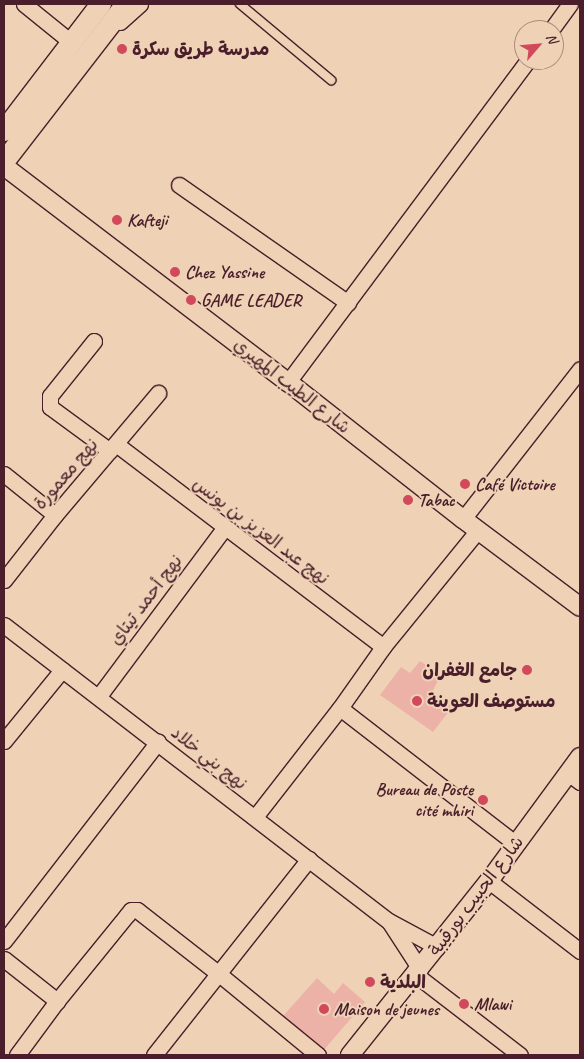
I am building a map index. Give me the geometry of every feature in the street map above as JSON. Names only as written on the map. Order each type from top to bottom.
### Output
[{"type":"main road","points":[[4,164],[79,47],[101,4]]},
{"type":"main road","points":[[4,130],[79,47],[126,4]]},
{"type":"street","points":[[24,4],[79,47],[140,4]]},
{"type":"street","points":[[558,20],[570,4]]},
{"type":"street","points":[[288,382],[521,70]]},
{"type":"street","name":"شارع الطيب المهيري","points":[[4,164],[288,382],[470,525],[580,607]]},
{"type":"street","points":[[179,185],[348,303]]},
{"type":"street","name":"نهج عبد العزيز بن يونس","points":[[94,341],[50,396],[50,407],[113,448],[384,647]]},
{"type":"street","points":[[256,817],[340,708],[580,370]]},
{"type":"street","name":"نهج معمورة","points":[[4,580],[55,515],[158,393]]},
{"type":"street","points":[[4,474],[55,515]]},
{"type":"street","name":"نهج أحمد تيتاي","points":[[98,696],[224,528]]},
{"type":"street","name":"نهج بني خلاد","points":[[4,625],[389,921],[437,947]]},
{"type":"street","points":[[4,741],[62,670]]},
{"type":"street","points":[[340,708],[516,844]]},
{"type":"street","points":[[4,940],[158,742]]},
{"type":"street","name":"شارع الحبيب بورقيبة","points":[[350,1055],[418,972],[516,844],[574,778],[580,757]]},
{"type":"street","points":[[154,1055],[309,859]]},
{"type":"street","points":[[489,881],[580,951]]},
{"type":"street","points":[[17,1055],[57,1000],[131,910],[144,914],[318,1055]]},
{"type":"street","name":"نهج بني خلاد","points":[[389,921],[418,972],[520,1055]]},
{"type":"street","points":[[4,959],[57,1000]]},
{"type":"lane","points":[[240,4],[331,80]]},
{"type":"building","name":"مستوصف العوينة","points":[[420,661],[441,675],[432,692],[453,706],[433,732],[380,695],[401,667],[410,673]]},
{"type":"building","name":"Maison de jeunes","points":[[317,978],[334,994],[343,983],[365,1002],[323,1051],[283,1016]]},
{"type":"place","name":"مدرسة طريق سكرة","points":[[122,49]]},
{"type":"place","name":"Kafteji","points":[[117,220]]},
{"type":"place","name":"Chez Yassine","points":[[175,272]]},
{"type":"place","name":"GAME LEADER","points":[[191,300]]},
{"type":"place","name":"Café Victoire","points":[[465,484]]},
{"type":"place","name":"Tabac","points":[[408,500]]},
{"type":"place","name":"جامع الغفران","points":[[527,670]]},
{"type":"place","name":"مستوصف العوينة","points":[[417,701]]},
{"type":"place","name":"Bureau de Poste cité mhiri","points":[[483,800]]},
{"type":"place","name":"البلدية","points":[[370,982]]},
{"type":"place","name":"Mlawi","points":[[464,1004]]},
{"type":"place","name":"Maison de jeunes","points":[[324,1009]]}]
